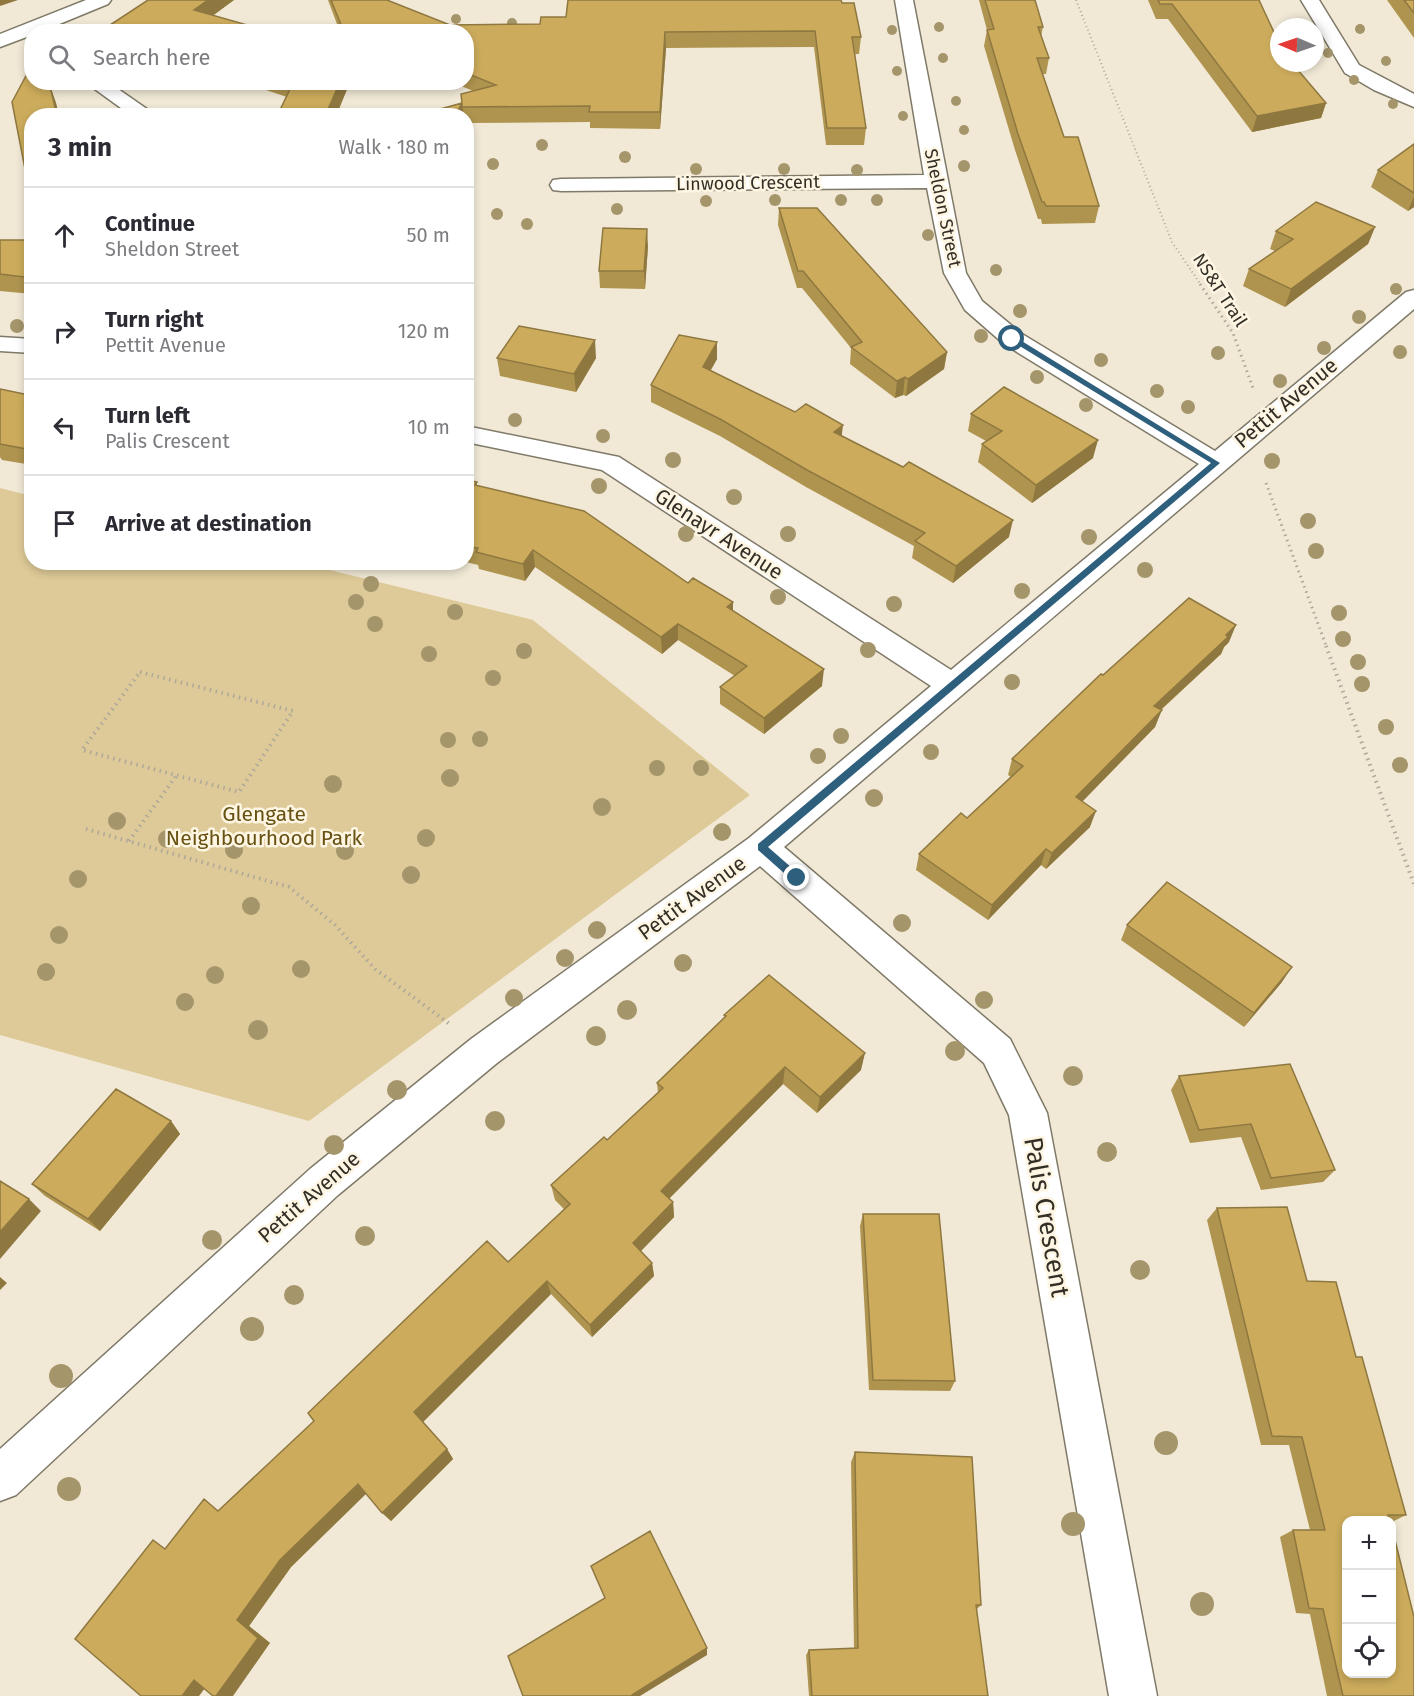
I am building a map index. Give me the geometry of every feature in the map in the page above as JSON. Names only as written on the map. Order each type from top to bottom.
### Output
[{"type":"street","points":[[49,24],[102,0]]},
{"type":"street","name":"Sheldon Street","points":[[904,0],[955,273],[974,305],[1012,339],[1216,463]]},
{"type":"street","points":[[1310,0],[1352,69],[1414,101]]},
{"type":"street","points":[[106,90],[135,108]]},
{"type":"street","name":"Linwood Crescent","points":[[561,185],[936,181]]},
{"type":"street","name":"Pettit Avenue","points":[[0,1479],[324,1182],[484,1051],[761,847],[1414,297]]},
{"type":"street","points":[[0,344],[24,346]]},
{"type":"street","name":"Glenayr Avenue","points":[[474,436],[610,463],[952,685]]},
{"type":"street","name":"Palis Crescent","points":[[761,847],[997,1051],[1028,1113],[1133,1696]]},
{"type":"path","name":"NS&T Trail","points":[[1076,0],[1172,242],[1233,333],[1254,389]]},
{"type":"path","points":[[1266,483],[1414,884]]},
{"type":"path","points":[[141,672],[293,711],[239,792],[176,776],[82,750],[141,672]]},
{"type":"path","points":[[129,841],[176,776]]},
{"type":"path","points":[[86,829],[289,887],[335,925],[375,969],[484,1051]]},
{"type":"green space","name":"Glengate Neighbourhood Park","points":[[0,488],[24,494],[24,570],[329,570],[533,620],[750,795],[309,1121],[0,1035]]},
{"type":"building","points":[[148,0],[208,0],[194,10],[244,24],[112,24]]},
{"type":"building","points":[[331,0],[387,0],[447,24],[341,24]]},
{"type":"building","points":[[568,0],[841,0],[842,3],[854,3],[861,37],[852,37],[866,128],[827,128],[815,31],[665,32],[660,112],[589,112],[590,106],[462,107],[461,94],[496,85],[474,76],[474,25],[540,24],[541,17],[566,17]]},
{"type":"building","points":[[985,0],[1035,0],[1043,27],[1038,27],[1049,58],[1037,58],[1064,137],[1078,137],[1099,206],[1046,206],[1042,202],[1018,134],[987,30],[994,29]]},
{"type":"building","points":[[1158,0],[1259,0],[1270,24],[1270,72],[1300,72],[1326,103],[1257,116],[1172,4],[1160,4]]},
{"type":"building","points":[[1404,0],[1414,0],[1414,13]]},
{"type":"building","points":[[24,80],[24,90],[51,90],[55,108],[24,108],[24,164],[12,102]]},
{"type":"building","points":[[290,90],[336,90],[329,108],[281,108]]},
{"type":"building","points":[[462,103],[459,108],[444,108]]},
{"type":"building","points":[[1414,144],[1414,193],[1378,170]]},
{"type":"building","points":[[1316,202],[1375,227],[1291,289],[1249,269],[1293,239],[1276,231]]},
{"type":"building","points":[[779,208],[817,208],[947,352],[908,379],[905,377],[897,381],[851,347],[862,342],[803,271],[798,271]]},
{"type":"building","points":[[603,228],[647,229],[644,271],[599,271]]},
{"type":"building","points":[[0,240],[24,240],[24,277],[0,274]]},
{"type":"building","points":[[519,326],[595,340],[574,374],[497,358]]},
{"type":"building","points":[[679,335],[717,342],[703,367],[795,412],[806,404],[843,425],[834,432],[903,467],[909,462],[1013,520],[956,566],[915,541],[925,533],[807,470],[720,419],[651,385]]},
{"type":"building","points":[[1004,387],[1098,440],[1036,485],[982,444],[1002,431],[971,414]]},
{"type":"building","points":[[0,389],[24,394],[24,448],[0,444]]},
{"type":"building","points":[[474,481],[477,482],[475,485],[584,511],[688,583],[693,578],[733,602],[727,607],[824,669],[764,718],[720,687],[747,666],[678,624],[661,637],[533,550],[523,564],[476,552],[478,548],[474,547]]},
{"type":"building","points":[[1189,598],[1236,625],[1226,635],[1228,637],[1154,706],[1162,710],[1076,797],[1096,811],[1052,853],[1046,849],[992,905],[919,854],[961,813],[967,818],[1023,766],[1012,759],[1101,674],[1103,675]]},
{"type":"building","points":[[1167,882],[1292,967],[1254,1013],[1127,925]]},
{"type":"building","points":[[769,975],[865,1053],[820,1097],[785,1067],[661,1191],[673,1202],[633,1243],[652,1263],[590,1325],[547,1281],[414,1412],[447,1449],[382,1513],[358,1484],[280,1560],[237,1620],[258,1638],[216,1696],[194,1680],[182,1696],[141,1696],[75,1639],[153,1540],[165,1549],[204,1499],[218,1511],[314,1421],[308,1413],[487,1241],[508,1262],[570,1204],[551,1185],[604,1137],[607,1140],[663,1088],[657,1083],[726,1016],[724,1015]]},
{"type":"building","points":[[1290,1064],[1335,1170],[1271,1178],[1251,1124],[1199,1130],[1179,1076]]},
{"type":"building","points":[[116,1089],[171,1121],[88,1219],[32,1184]]},
{"type":"building","points":[[0,1181],[29,1199],[0,1232]]},
{"type":"building","points":[[1287,1207],[1307,1281],[1336,1282],[1356,1357],[1362,1357],[1406,1515],[1342,1516],[1342,1678],[1396,1678],[1396,1544],[1414,1617],[1414,1696],[1343,1696],[1323,1609],[1309,1608],[1293,1530],[1325,1530],[1302,1437],[1272,1436],[1217,1208]]},
{"type":"building","points":[[863,1214],[939,1214],[955,1381],[873,1380]]},
{"type":"building","points":[[855,1452],[972,1457],[981,1605],[976,1605],[988,1696],[812,1696],[809,1650],[858,1648]]},
{"type":"building","points":[[650,1531],[707,1648],[632,1696],[523,1696],[508,1656],[605,1598],[591,1566]]},
{"type":"route","points":[[797,878],[761,847],[1216,463],[1012,339]]}]
